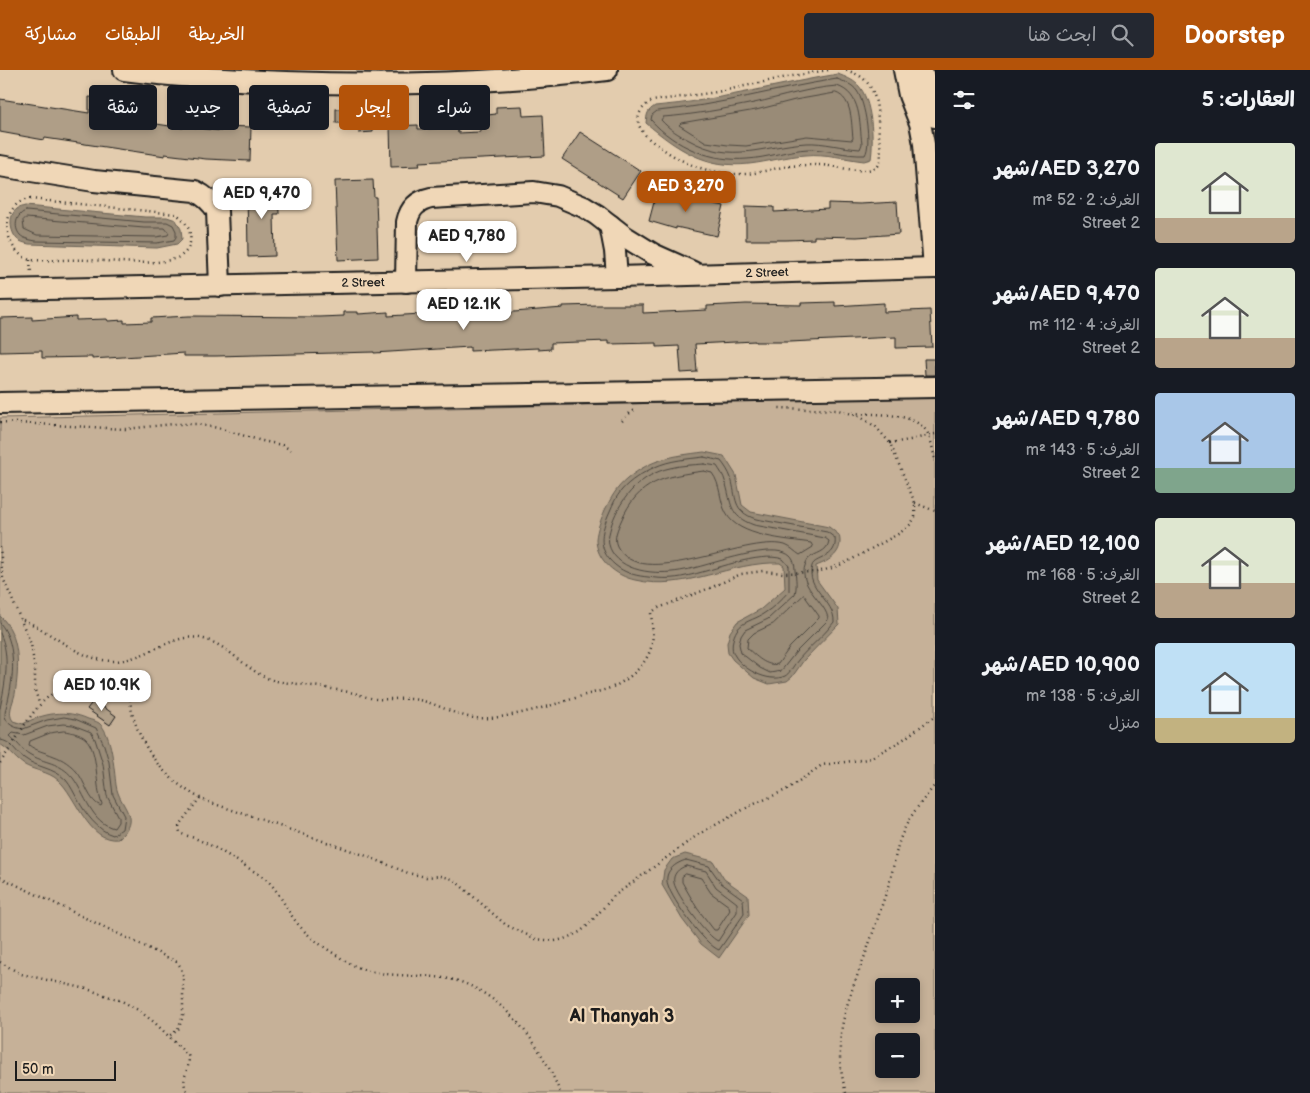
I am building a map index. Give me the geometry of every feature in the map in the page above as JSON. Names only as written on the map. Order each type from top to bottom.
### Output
[{"type":"street","points":[[124,70],[215,79],[337,84],[391,77],[518,79],[607,70]]},
{"type":"street","points":[[912,71],[909,94],[931,126],[927,167],[935,268]]},
{"type":"street","points":[[0,166],[94,181],[194,191],[204,195],[212,202],[217,211],[220,286]]},
{"type":"street","points":[[406,282],[406,222],[414,205],[422,200],[431,198],[534,192],[558,196],[584,207],[653,254],[702,275]]},
{"type":"street","points":[[610,225],[616,277]]},
{"type":"street","name":"2 Street","points":[[0,290],[406,282],[935,268]]},
{"type":"street","points":[[0,403],[935,387]]},
{"type":"path","points":[[828,70],[717,92],[652,100],[644,105],[639,113],[638,123],[642,131],[660,147],[684,162],[706,170],[746,174],[794,166],[824,165],[868,171],[878,166],[881,156],[877,102],[874,92],[868,84],[860,76],[845,70]]},
{"type":"path","points":[[30,200],[89,206],[176,214],[182,218],[189,228],[191,234],[188,247],[179,257],[166,260],[123,262],[30,260],[22,257],[9,244],[5,236],[7,213],[17,203],[30,200]]},
{"type":"path","points":[[771,407],[838,410],[903,417],[919,424],[930,436],[935,460]]},
{"type":"path","points":[[622,421],[630,413],[641,408]]},
{"type":"path","points":[[23,620],[45,630],[81,654],[95,658],[124,660],[139,656],[174,640],[197,637],[214,642],[253,671],[281,682],[303,684],[378,699],[412,699],[428,702],[462,715],[486,718],[554,704],[618,684],[634,673],[648,654],[654,632],[653,610],[741,574],[763,571],[783,573],[816,572],[846,562],[907,529],[915,517],[915,502],[890,443],[872,424],[849,412]]},
{"type":"path","points":[[0,422],[125,430],[174,424],[196,424],[282,445],[291,450]]},
{"type":"path","points":[[890,443],[935,434]]},
{"type":"path","points":[[915,502],[935,511]]},
{"type":"path","points":[[0,547],[3,578],[32,644],[35,690],[39,704]]},
{"type":"path","points":[[0,763],[39,704],[58,690],[82,679],[113,674],[121,677],[126,684],[137,727],[149,752],[166,774],[178,785],[200,798],[364,855],[408,873],[426,877],[447,877],[458,883],[506,926],[516,932],[536,939],[555,940],[564,939],[580,932],[614,896],[699,834],[750,806],[786,790],[822,765],[842,762],[851,763],[868,759],[901,741],[935,716]]},
{"type":"path","points":[[846,1093],[841,1076],[840,1052],[841,1030],[846,1007],[889,883],[902,832],[935,785]]},
{"type":"path","points":[[200,798],[179,825],[180,833],[209,844],[261,876],[270,884],[306,933],[351,964],[367,971],[386,975],[452,979],[473,986],[483,992],[508,1013],[535,1045],[551,1072],[560,1093]]},
{"type":"path","points":[[0,877],[177,962],[183,976],[183,1016],[178,1030],[169,1036]]},
{"type":"path","points":[[0,962],[20,974],[88,989],[122,1001],[138,1010],[188,1055],[190,1062],[184,1081],[188,1093]]},
{"type":"shaded area","points":[[935,397],[935,1093],[0,1093],[0,418]]},
{"type":"water","points":[[838,74],[851,80],[863,91],[871,120],[871,159],[864,161],[828,155],[813,155],[749,164],[719,163],[706,160],[681,149],[646,123],[648,113],[655,106],[724,96]]},
{"type":"water","points":[[25,206],[145,217],[167,217],[176,220],[181,229],[182,239],[177,244],[157,248],[29,244],[17,239],[11,224],[14,212]]},
{"type":"water","points":[[704,452],[724,456],[736,475],[742,505],[751,512],[829,527],[839,535],[838,551],[831,558],[816,566],[817,580],[838,609],[839,624],[804,660],[787,681],[769,684],[754,678],[733,660],[728,653],[727,643],[730,632],[737,622],[761,609],[785,588],[784,566],[780,563],[761,564],[690,579],[654,583],[635,580],[621,575],[608,566],[599,554],[596,539],[599,524],[612,497],[623,482],[645,466],[654,462]]},
{"type":"water","points":[[0,616],[12,633],[17,653],[15,694],[10,711],[13,721],[23,724],[47,715],[72,714],[99,723],[107,735],[112,752],[118,793],[128,812],[129,818],[129,824],[118,839],[98,834],[58,780],[23,764],[0,744]]},
{"type":"water","points":[[685,854],[713,861],[724,879],[748,896],[749,915],[719,958],[701,944],[682,919],[662,885],[664,870],[672,859]]},
{"type":"building","points":[[0,99],[89,113],[89,130],[157,130],[157,124],[167,126],[167,130],[221,131],[239,130],[239,127],[249,127],[249,130],[251,130],[250,161],[206,159],[165,154],[165,156],[45,138],[44,140],[0,132]]},
{"type":"building","points":[[522,106],[523,116],[543,115],[545,156],[419,162],[420,166],[391,167],[390,130],[409,130],[409,125],[418,125],[419,130],[457,130],[458,133],[490,130],[490,115],[496,114],[496,107]]},
{"type":"building","points":[[336,109],[339,109],[339,123],[336,123]]},
{"type":"building","points":[[359,130],[373,130],[373,132],[359,133]]},
{"type":"building","points":[[580,132],[641,171],[623,198],[562,159]]},
{"type":"building","points":[[373,180],[374,197],[376,197],[378,258],[338,260],[335,181]]},
{"type":"building","points":[[278,185],[279,214],[274,214],[275,256],[248,257],[247,186]]},
{"type":"building","points":[[658,187],[685,194],[684,197],[724,206],[717,236],[676,227],[676,229],[649,221]]},
{"type":"building","points":[[897,202],[899,234],[857,237],[814,236],[814,239],[746,240],[746,206],[774,207],[774,212],[828,209],[828,203]]},
{"type":"building","points":[[835,302],[835,306],[884,303],[884,312],[930,310],[932,347],[896,348],[896,337],[695,344],[697,372],[681,373],[679,346],[657,347],[657,343],[609,344],[609,341],[551,343],[551,349],[538,350],[538,348],[470,351],[470,347],[374,353],[184,356],[184,353],[92,359],[92,357],[42,358],[42,351],[0,352],[0,318],[32,317],[32,320],[76,317],[76,320],[124,320],[124,323],[151,322],[151,318],[189,316],[319,317],[344,316],[344,312],[358,312],[358,314],[388,312],[388,316],[454,312],[454,314],[514,312],[563,308],[563,306],[598,305],[643,305],[643,313],[707,310],[707,306],[746,304],[801,305],[801,303]]},
{"type":"building","points":[[924,359],[935,359],[935,375],[925,375]]},
{"type":"building","points":[[94,700],[116,716],[110,725],[87,709]]},
{"type":"district","name":"Al Thanyah 3","points":[[622,1016]]}]
